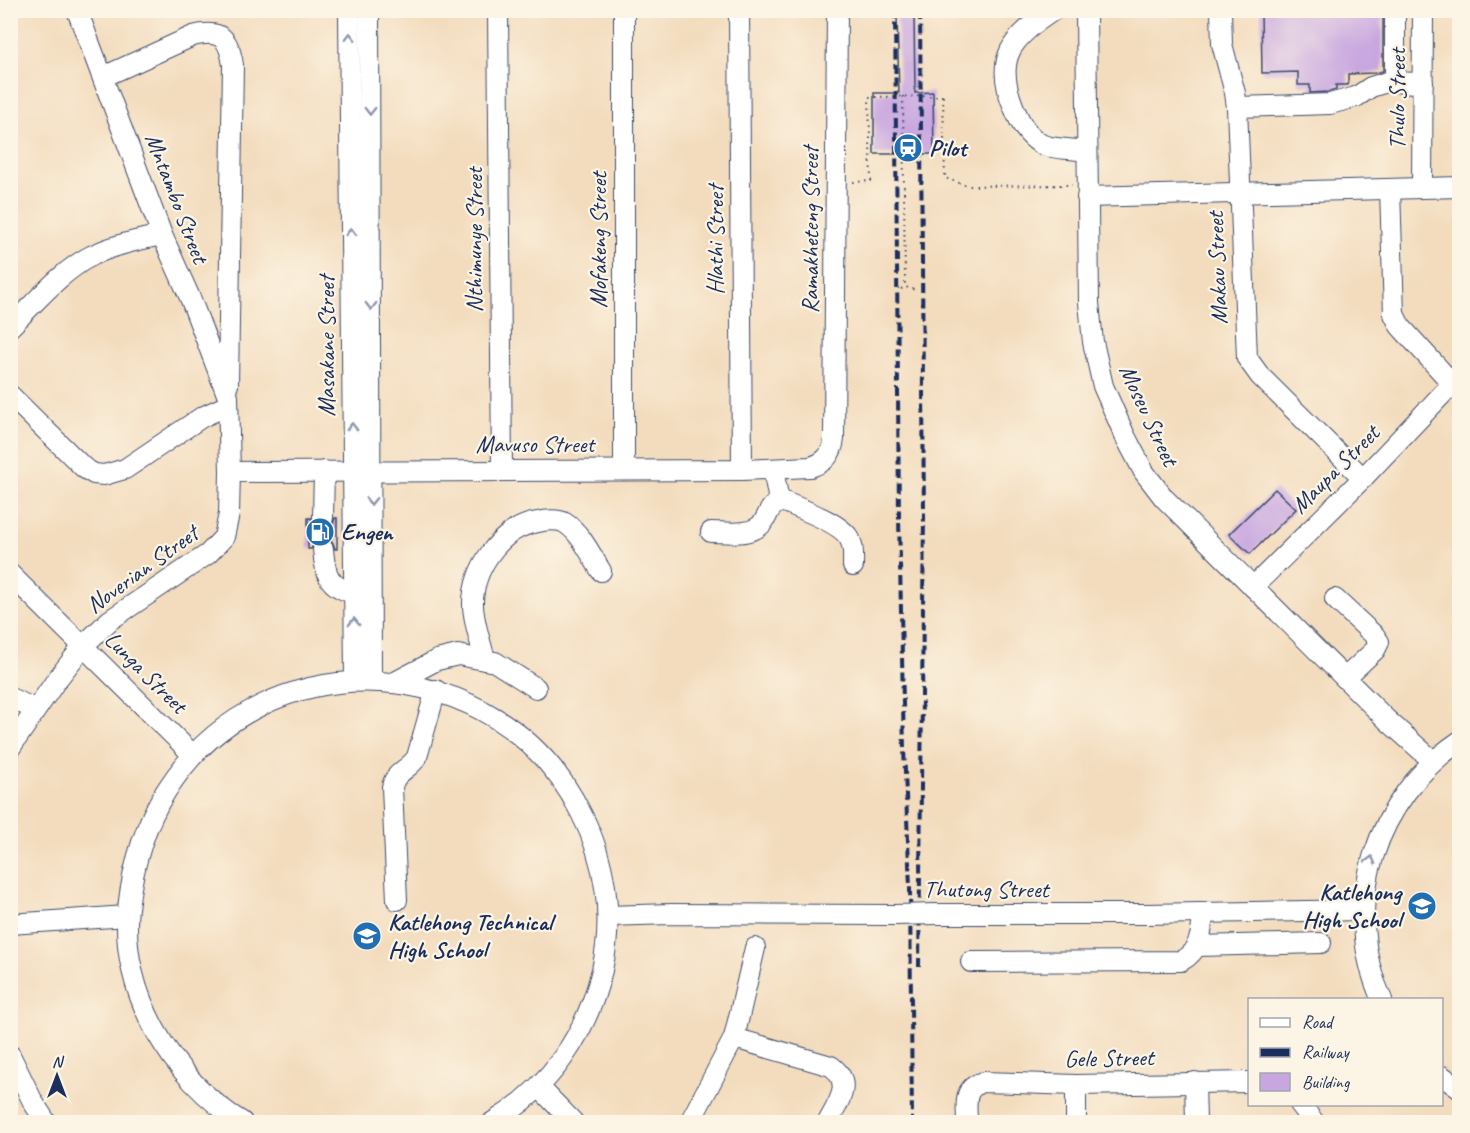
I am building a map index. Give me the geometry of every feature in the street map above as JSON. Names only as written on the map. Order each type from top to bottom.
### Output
[{"type":"street","name":"Mntambo Street","points":[[77,10],[228,401]]},
{"type":"street","name":"Masakane Street","points":[[349,10],[362,471],[354,593],[363,681]]},
{"type":"street","name":"Masakane Street","points":[[363,681],[362,471],[369,10]]},
{"type":"street","name":"Nthimunye Street","points":[[498,10],[502,470]]},
{"type":"street","name":"Mofakeng Street","points":[[624,10],[624,469]]},
{"type":"street","name":"Hlathi Street","points":[[739,10],[742,470]]},
{"type":"street","name":"Ramakheteng Street","points":[[833,449],[837,10]]},
{"type":"street","points":[[1054,10],[1018,38],[1008,55],[1004,75],[1008,94],[1025,132],[1042,145],[1086,151]]},
{"type":"street","name":"Moseu Street","points":[[1086,10],[1089,303],[1092,342],[1100,377],[1111,404],[1138,462],[1158,491],[1345,678],[1433,761]]},
{"type":"street","name":"Makau Street","points":[[1221,10],[1222,44],[1237,107],[1245,351],[1248,361],[1260,376],[1363,478]]},
{"type":"street","points":[[1395,10],[1395,82]]},
{"type":"street","name":"Thulo Street","points":[[1422,187],[1423,10]]},
{"type":"street","name":"Noverian Street","points":[[10,748],[35,709],[84,645],[110,620],[191,566],[218,545],[228,525],[231,472],[228,401],[233,65],[228,42],[218,35],[206,33],[193,36],[103,77]]},
{"type":"street","points":[[1237,107],[1330,104],[1356,97],[1371,87],[1395,82],[1423,83]]},
{"type":"street","points":[[1087,191],[1240,192],[1460,187]]},
{"type":"street","points":[[1390,189],[1394,314],[1400,326],[1455,389]]},
{"type":"street","points":[[10,327],[68,271],[90,256],[116,246],[162,235]]},
{"type":"street","name":"Maupa Street","points":[[1253,587],[1455,389]]},
{"type":"street","points":[[10,395],[84,468],[94,474],[104,475],[125,469],[228,401]]},
{"type":"street","name":"Mavuso Street","points":[[231,472],[773,469],[819,465],[826,460],[833,449]]},
{"type":"street","points":[[773,469],[778,496],[782,501],[844,532],[852,542],[853,566]]},
{"type":"street","points":[[323,518],[324,471]]},
{"type":"street","points":[[711,532],[742,532],[757,528],[764,523],[772,506],[782,501]]},
{"type":"street","points":[[485,660],[473,605],[478,578],[486,557],[507,535],[526,524],[546,520],[564,522],[578,534],[601,571]]},
{"type":"street","points":[[323,549],[328,576],[334,585],[343,591],[354,593]]},
{"type":"street","name":"Lunga Street","points":[[10,574],[193,755]]},
{"type":"street","points":[[1335,599],[1376,636],[1378,642],[1375,650],[1345,678]]},
{"type":"street","points":[[395,682],[437,660],[458,655],[495,662],[537,688]]},
{"type":"street","points":[[242,1122],[227,1113],[198,1089],[173,1060],[153,1027],[139,992],[130,954],[127,916],[132,872],[145,829],[166,790],[193,755],[220,731],[259,707],[284,696],[318,686],[363,681],[395,682],[436,690],[477,706],[513,730],[545,759],[572,793],[591,832],[603,873],[608,916],[605,954],[594,999],[583,1026],[564,1058],[539,1087],[510,1112],[493,1122]]},
{"type":"street","points":[[397,900],[393,780],[397,774],[413,764],[417,757],[436,690]]},
{"type":"street","points":[[10,698],[35,709]]},
{"type":"street","points":[[1382,998],[1368,958],[1364,910],[1370,862],[1383,829],[1401,797],[1433,761],[1460,741]]},
{"type":"street","name":"Thutong Street","points":[[608,916],[1364,910]]},
{"type":"street","points":[[971,962],[1173,962],[1188,957],[1197,946],[1203,913]]},
{"type":"street","points":[[10,924],[127,916]]},
{"type":"street","points":[[1197,946],[1321,943]]},
{"type":"street","points":[[690,1122],[734,1038],[755,948]]},
{"type":"street","points":[[734,1038],[831,1066],[837,1071],[842,1076],[843,1092],[828,1122]]},
{"type":"street","points":[[11,1060],[46,1122]]},
{"type":"street","points":[[1443,1077],[1460,1089]]},
{"type":"street","name":"Gele Street","points":[[967,1122],[967,1100],[971,1088],[983,1082],[1076,1085],[1248,1082]]},
{"type":"street","points":[[1195,1082],[1196,1122]]},
{"type":"street","points":[[1076,1085],[1076,1122]]},
{"type":"street","points":[[539,1087],[573,1122]]},
{"type":"street","points":[[1302,1106],[1314,1122]]},
{"type":"path","points":[[903,96],[905,287]]},
{"type":"path","points":[[871,181],[869,97],[943,96],[945,178],[968,186],[1087,191]]},
{"type":"path","points":[[901,289],[905,287],[916,290]]},
{"type":"building","points":[[1261,10],[1383,10],[1383,71],[1348,74],[1348,85],[1336,85],[1336,90],[1328,92],[1310,93],[1310,85],[1298,85],[1298,72],[1262,73]]},
{"type":"building","name":"Pilot","points":[[897,14],[914,15],[915,93],[933,92],[934,154],[874,154],[874,93],[899,93]]},
{"type":"building","points":[[1275,489],[1296,509],[1250,554],[1229,534]]},
{"type":"building","points":[[308,518],[311,518],[316,528],[323,530],[329,528],[337,518],[337,549],[328,538],[322,537],[316,540],[311,549],[308,549]]},
{"type":"tunnel","points":[[323,518],[323,549]]},
{"type":"railway","points":[[895,10],[899,518],[904,749],[910,887],[912,1122]]},
{"type":"railway","points":[[919,967],[924,517],[920,10]]},
{"type":"place","name":"Pilot","points":[[908,148]]},
{"type":"place","name":"Engen","points":[[320,532]]},
{"type":"place","name":"Katlehong High School","points":[[1422,906]]},
{"type":"place","name":"Katlehong Technical High School","points":[[367,936]]}]
